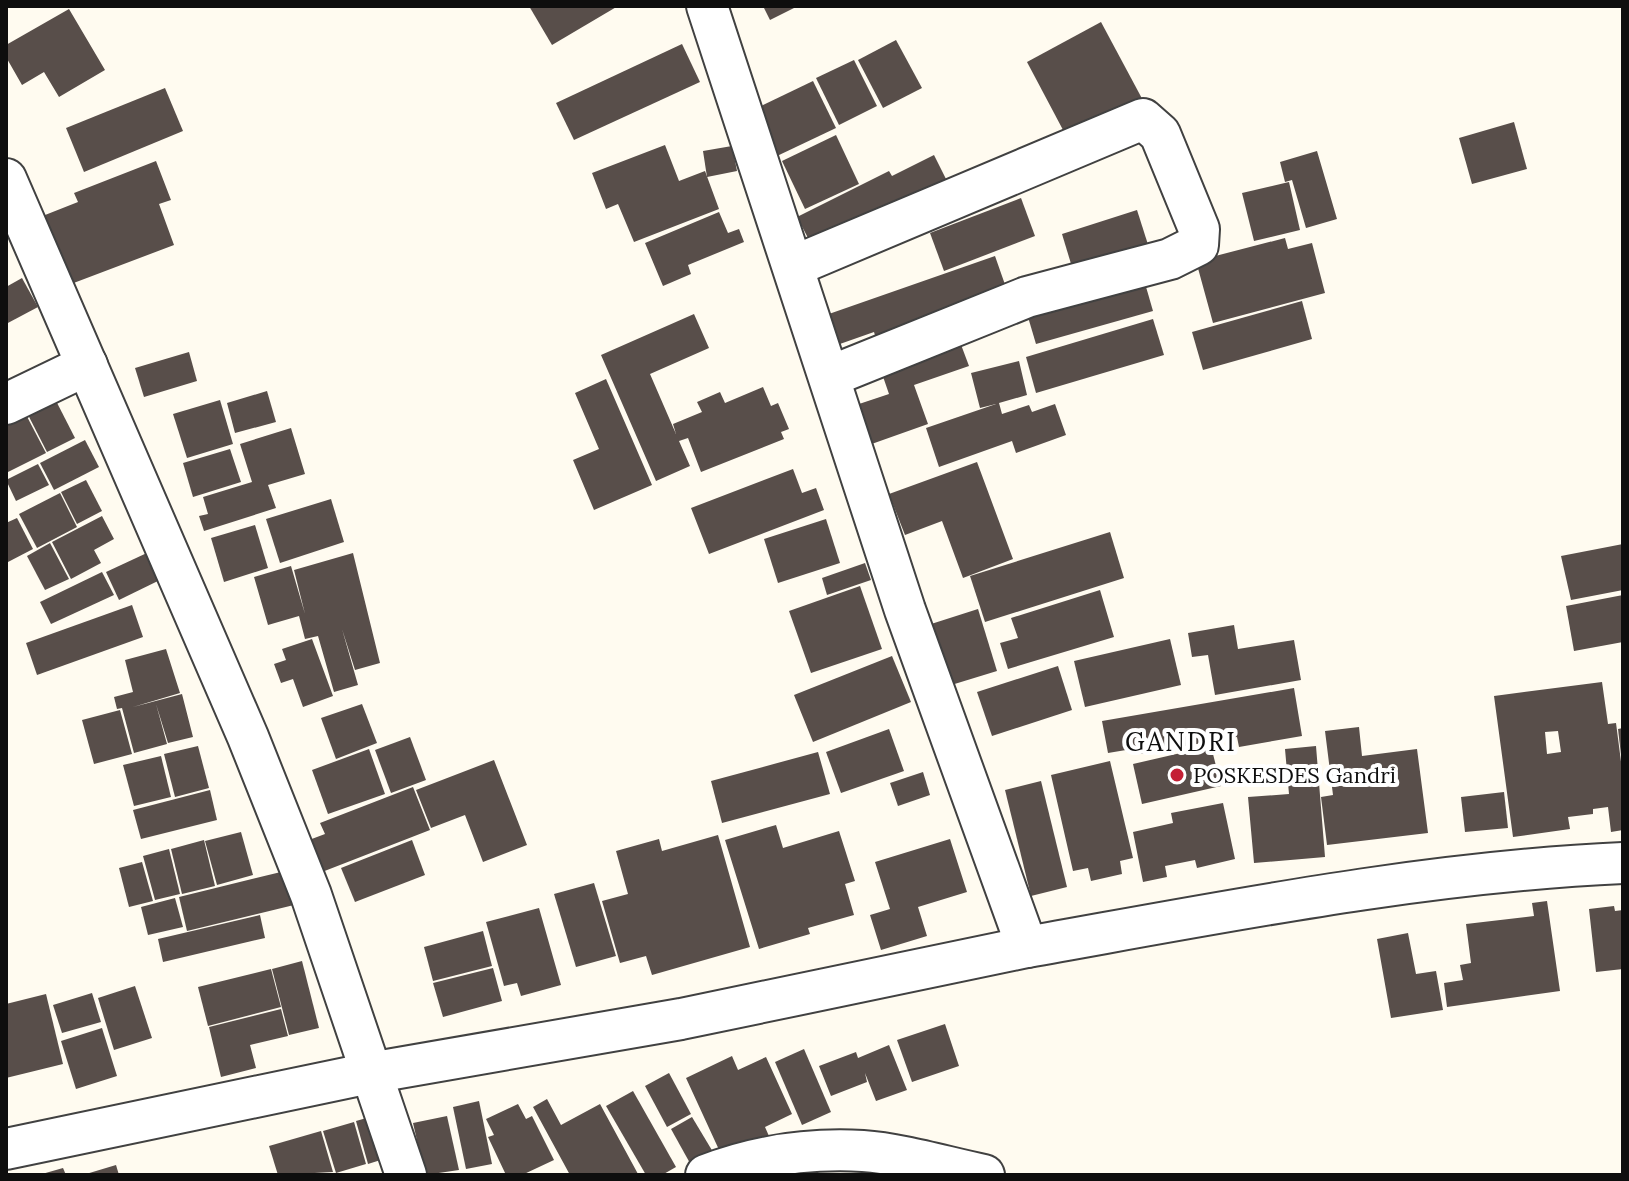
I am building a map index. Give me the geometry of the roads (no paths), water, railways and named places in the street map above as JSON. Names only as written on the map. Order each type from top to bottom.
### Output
[{"type":"street","points":[[707,6],[831,376],[905,610],[1027,947]]},
{"type":"street","points":[[794,266],[1143,119],[1160,134],[1199,229],[1198,245],[1170,259],[1027,297],[831,376]]},
{"type":"street","points":[[6,179],[259,766],[311,895],[406,1175]]},
{"type":"street","points":[[6,404],[87,365]]},
{"type":"street","points":[[6,1149],[370,1073],[681,1019],[1027,947],[1262,905],[1529,867],[1623,863]]},
{"type":"street","points":[[706,1175],[742,1161],[789,1154],[864,1151],[984,1175]]},
{"type":"place","name":"POSKESDES Gandri","points":[[1177,775]]},
{"type":"district","name":"GANDRI","points":[[1181,742]]}]
